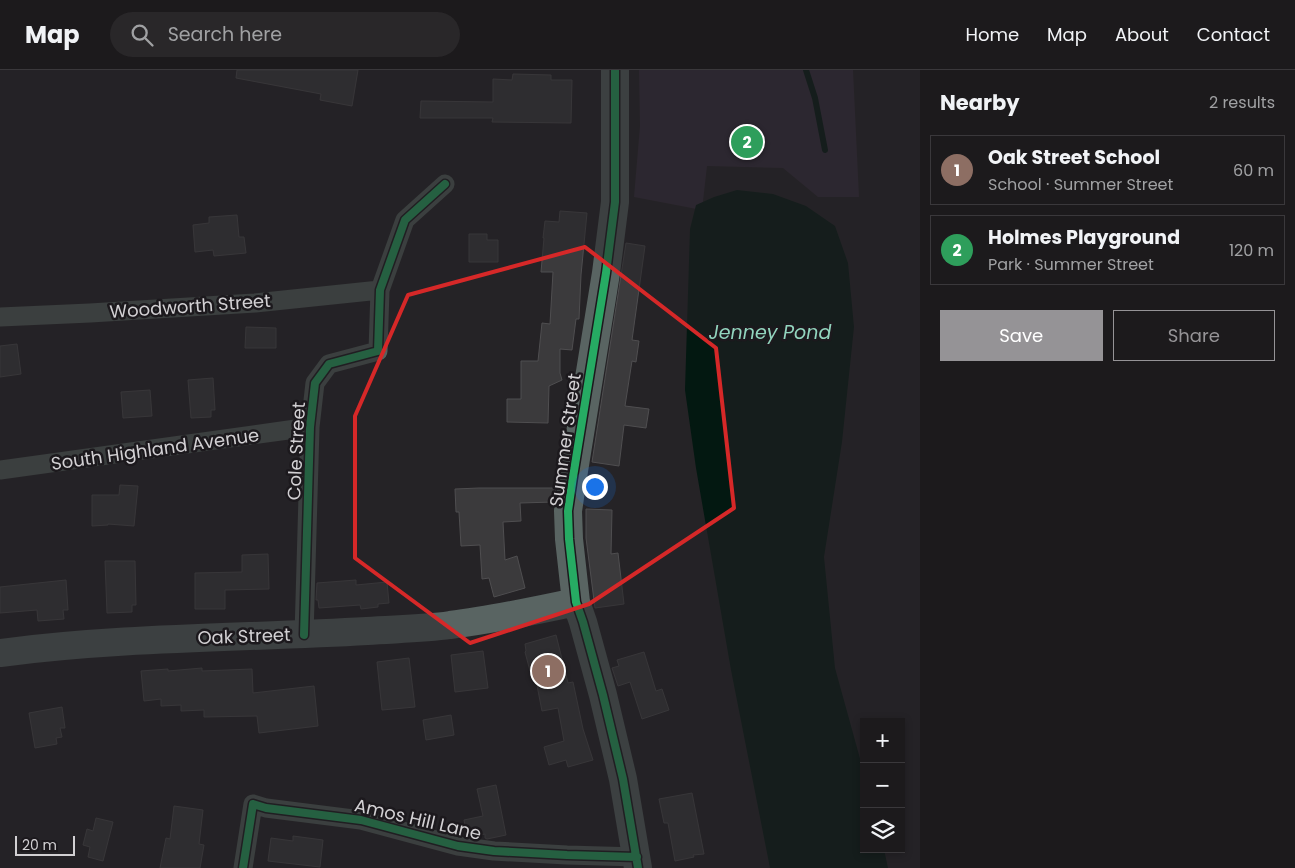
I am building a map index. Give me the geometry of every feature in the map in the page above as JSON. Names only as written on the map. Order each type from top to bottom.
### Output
[{"type":"main road","name":"Summer Street","points":[[615,70],[615,202],[606,273],[568,511],[576,602],[591,650],[618,760],[638,862]]},
{"type":"main road","name":"Oak Street","points":[[0,653],[132,640],[304,635],[449,626],[576,602]]},
{"type":"street","name":"Cole Street","points":[[304,635],[310,427],[315,384],[329,364],[378,351],[380,290],[404,220],[445,184]]},
{"type":"street","name":"Woodworth Street","points":[[0,316],[74,314],[254,302],[380,290]]},
{"type":"street","name":"South Highland Avenue","points":[[0,470],[310,427]]},
{"type":"street","name":"Amos Hill Lane","points":[[243,868],[253,804],[266,808],[361,820],[434,840],[476,849],[638,862]]},
{"type":"highlighted area","points":[[585,247],[716,348],[734,508],[589,604],[470,643],[355,558],[355,416],[408,295]]},
{"type":"shaded area","points":[[639,70],[853,70],[859,197],[818,197],[783,168],[707,166],[702,210],[634,197],[640,126]]},
{"type":"water","name":"Jenney Pond","points":[[737,190],[773,194],[806,206],[835,226],[848,263],[854,327],[842,442],[824,557],[835,668],[860,759],[860,853],[885,853],[888,868],[770,868],[731,670],[696,468],[685,390],[690,229],[696,205]]},
{"type":"building","points":[[237,70],[358,70],[352,106],[320,100],[321,94],[236,78]]},
{"type":"building","points":[[513,74],[551,75],[551,80],[572,80],[571,123],[492,122],[493,118],[420,118],[421,101],[493,102],[493,79],[512,80]]},
{"type":"building","points":[[560,211],[587,213],[579,319],[576,319],[572,350],[560,349],[560,373],[562,380],[549,386],[548,423],[507,422],[507,399],[521,399],[521,361],[538,361],[542,323],[550,324],[553,272],[541,272],[543,238],[545,221],[559,222]]},
{"type":"building","points":[[237,215],[239,237],[244,237],[246,253],[214,256],[213,250],[195,252],[193,225],[209,223],[209,217]]},
{"type":"building","points":[[469,234],[487,234],[487,240],[498,240],[498,262],[469,262]]},
{"type":"building","points":[[626,243],[645,246],[632,340],[639,341],[636,362],[632,361],[625,406],[649,409],[646,428],[624,425],[619,466],[592,462]]},
{"type":"building","points":[[246,327],[276,328],[276,348],[245,348]]},
{"type":"building","points":[[17,344],[21,374],[0,377],[0,346]]},
{"type":"building","points":[[213,378],[215,410],[211,410],[211,417],[191,418],[188,380]]},
{"type":"building","points":[[150,390],[152,416],[123,418],[121,392]]},
{"type":"building","points":[[120,485],[138,486],[134,526],[108,524],[92,526],[92,495],[119,495]]},
{"type":"building","points":[[556,488],[554,502],[520,503],[521,521],[503,522],[505,560],[517,556],[525,588],[494,597],[489,578],[482,579],[480,545],[461,546],[459,512],[456,512],[455,489]]},
{"type":"building","points":[[586,509],[612,510],[611,554],[618,553],[624,604],[595,608],[586,538]]},
{"type":"building","points":[[268,554],[269,589],[225,590],[225,609],[195,609],[195,573],[242,572],[242,555]]},
{"type":"building","points":[[105,561],[135,561],[136,605],[132,605],[132,612],[107,613]]},
{"type":"building","points":[[66,580],[68,610],[63,610],[64,619],[38,621],[37,610],[0,613],[0,587]]},
{"type":"building","points":[[356,580],[356,585],[387,582],[389,603],[378,604],[378,607],[361,609],[360,605],[319,608],[318,600],[316,600],[317,583]]},
{"type":"building","points":[[556,635],[568,683],[573,682],[583,729],[593,760],[568,767],[566,760],[549,765],[544,747],[564,741],[558,708],[542,711],[534,670],[530,671],[525,652],[525,644]]},
{"type":"building","points":[[483,651],[488,688],[455,692],[451,655]]},
{"type":"building","points":[[644,652],[656,691],[662,689],[669,710],[642,719],[630,682],[618,686],[612,668],[619,666],[617,660]]},
{"type":"building","points":[[409,658],[415,707],[382,710],[377,662]]},
{"type":"building","points":[[202,668],[202,671],[252,669],[253,693],[314,686],[318,726],[259,733],[257,716],[204,717],[204,710],[181,711],[181,705],[161,706],[161,699],[144,701],[141,671]]},
{"type":"building","points":[[62,707],[65,728],[60,728],[62,737],[56,738],[57,744],[35,748],[29,713]]},
{"type":"building","points":[[451,715],[454,735],[426,740],[423,720]]},
{"type":"building","points":[[496,785],[506,835],[487,839],[485,834],[472,837],[467,836],[464,820],[483,816],[477,789]]},
{"type":"building","points":[[692,793],[704,854],[693,855],[694,857],[675,861],[668,823],[664,823],[659,799]]},
{"type":"building","points":[[174,806],[203,810],[199,844],[204,845],[200,868],[160,868],[166,838],[170,839]]},
{"type":"building","points":[[96,818],[113,822],[103,861],[88,857],[90,847],[83,845],[87,829],[93,831]]},
{"type":"building","points":[[293,836],[323,840],[320,867],[268,861],[271,838],[293,841]]},
{"type":"waterway","points":[[806,70],[815,98],[825,150]]},
{"type":"cycle path","points":[[615,70],[615,202],[606,273],[568,511],[576,602],[603,695],[623,779],[638,868]]},
{"type":"cycle path","points":[[304,635],[310,427],[315,383],[329,364],[378,351],[380,290],[405,220],[445,184]]},
{"type":"cycle path","points":[[243,868],[253,804],[266,808],[361,820],[458,846],[494,851],[637,857]]},
{"type":"place","name":"Holmes Playground","points":[[747,142]]},
{"type":"place","name":"Oak Street School","points":[[548,671]]}]
